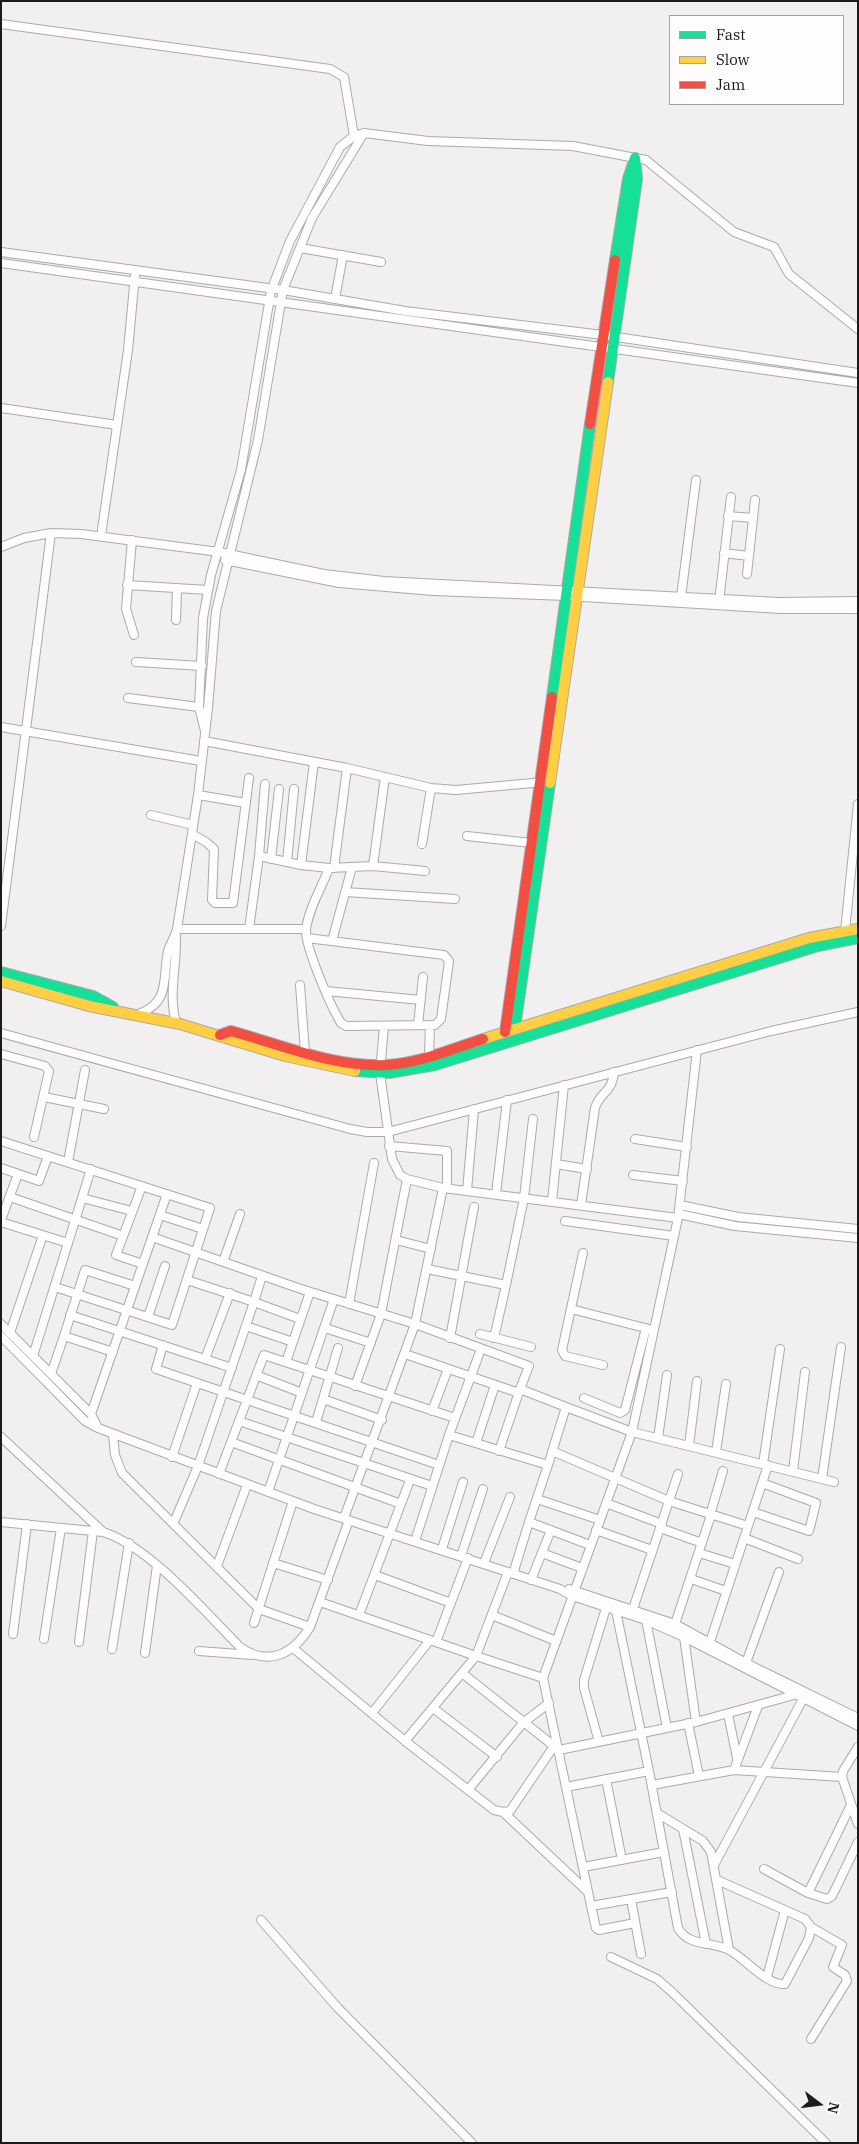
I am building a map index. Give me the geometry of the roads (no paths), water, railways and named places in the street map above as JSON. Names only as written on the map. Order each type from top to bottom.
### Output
[{"type":"main road","points":[[510,1030],[607,342],[628,179],[634,158]]},
{"type":"main road","points":[[510,1030],[531,843],[545,782]]},
{"type":"main road","points":[[220,1035],[231,1031],[305,1052],[380,1069],[429,1056],[809,938],[858,929]]},
{"type":"main road","points":[[1,981],[89,1006],[139,1014],[176,1023],[220,1035],[229,1040],[349,1071],[380,1069],[408,1071],[435,1065],[818,946],[858,938]]},
{"type":"main road","points":[[1,972],[92,996],[121,1011]]},
{"type":"street","points":[[1,24],[330,69],[344,77],[354,136]]},
{"type":"street","points":[[176,1023],[171,998],[176,932],[198,795],[216,611],[258,440],[283,290],[312,218],[364,133]]},
{"type":"street","points":[[205,731],[199,707],[204,618],[208,590],[241,470],[271,290],[290,241],[327,171],[340,147],[354,136],[364,133],[428,141],[573,146],[651,162],[739,235],[774,247],[789,274],[858,329]]},
{"type":"street","points":[[300,248],[381,262]]},
{"type":"street","points":[[1,252],[271,290],[283,290],[858,383]]},
{"type":"street","points":[[334,299],[343,255]]},
{"type":"street","points":[[1,263],[134,280],[270,302],[858,373]]},
{"type":"street","points":[[101,536],[128,350],[135,271]]},
{"type":"street","points":[[1,408],[117,425]]},
{"type":"street","points":[[681,597],[696,480]]},
{"type":"street","points":[[719,602],[730,497]]},
{"type":"street","points":[[746,574],[755,500]]},
{"type":"street","points":[[728,516],[753,518]]},
{"type":"street","points":[[1,926],[51,533]]},
{"type":"street","points":[[1,547],[24,538],[51,533],[101,536],[205,552],[339,583],[433,591],[572,592],[681,597],[719,602],[858,602]]},
{"type":"street","points":[[132,540],[126,609],[134,635]]},
{"type":"street","points":[[724,554],[749,556]]},
{"type":"street","points":[[127,585],[208,590]]},
{"type":"street","points":[[176,620],[177,588]]},
{"type":"street","points":[[572,592],[858,609]]},
{"type":"street","points":[[136,662],[202,666]]},
{"type":"street","points":[[128,698],[199,707]]},
{"type":"street","points":[[1,727],[202,761]]},
{"type":"street","points":[[204,740],[347,768],[431,788],[456,790],[545,782]]},
{"type":"street","points":[[301,865],[314,762]]},
{"type":"street","points":[[307,938],[447,957],[449,961],[441,1019],[435,1025],[346,1026],[341,1024],[326,991],[307,938],[306,929],[332,868],[347,768]]},
{"type":"street","points":[[373,866],[385,777]]},
{"type":"street","points":[[192,834],[206,842],[214,850],[212,900],[216,903],[233,903],[249,778]]},
{"type":"street","points":[[249,929],[259,856],[265,784]]},
{"type":"street","points":[[422,844],[431,788]]},
{"type":"street","points":[[271,859],[279,789]]},
{"type":"street","points":[[287,862],[294,789]]},
{"type":"street","points":[[198,795],[246,803]]},
{"type":"street","points":[[845,930],[858,804]]},
{"type":"street","points":[[151,815],[193,825]]},
{"type":"street","points":[[467,836],[531,843]]},
{"type":"street","points":[[259,856],[301,865],[332,868],[373,866],[425,871]]},
{"type":"street","points":[[332,941],[352,867]]},
{"type":"street","points":[[345,892],[455,899]]},
{"type":"street","points":[[176,932],[306,929]]},
{"type":"street","points":[[139,1014],[153,1008],[160,998],[168,949],[176,932]]},
{"type":"street","points":[[418,1025],[423,977]]},
{"type":"street","points":[[300,985],[305,1052]]},
{"type":"street","points":[[326,991],[421,1000]]},
{"type":"street","points":[[1,1033],[350,1129],[367,1132],[474,1109],[697,1050],[858,1012]]},
{"type":"street","points":[[429,1056],[430,1025]]},
{"type":"street","points":[[384,1026],[380,1069],[389,1146],[396,1168],[400,1175],[407,1179],[467,1191],[679,1216],[735,1226],[840,1238],[858,1238]]},
{"type":"street","points":[[635,1924],[599,1930],[596,1928],[556,1748],[543,1678],[632,1432],[679,1216],[697,1050]]},
{"type":"street","points":[[1,1054],[48,1068],[49,1075],[34,1137]]},
{"type":"street","points":[[68,1162],[84,1070]]},
{"type":"street","points":[[581,1205],[597,1101],[611,1087],[614,1072]]},
{"type":"street","points":[[552,1201],[564,1085]]},
{"type":"street","points":[[44,1097],[104,1109]]},
{"type":"street","points":[[496,1194],[507,1100]]},
{"type":"street","points":[[467,1191],[474,1109]]},
{"type":"street","points":[[494,1338],[524,1198],[533,1118]]},
{"type":"street","points":[[635,1138],[687,1147]]},
{"type":"street","points":[[1,1141],[210,1208],[172,1325],[54,1287]]},
{"type":"street","points":[[199,1651],[273,1656],[285,1653],[300,1643],[310,1627],[320,1602],[364,1464],[382,1420],[415,1324],[445,1188],[448,1151],[389,1146]]},
{"type":"street","points":[[1,1168],[39,1181],[48,1156]]},
{"type":"street","points":[[349,1304],[374,1163]]},
{"type":"street","points":[[556,1164],[587,1169]]},
{"type":"street","points":[[33,1356],[91,1169]]},
{"type":"street","points":[[18,1174],[1,1221],[68,1243]]},
{"type":"street","points":[[633,1175],[683,1181]]},
{"type":"street","points":[[356,1386],[381,1314],[407,1179]]},
{"type":"street","points":[[142,1186],[116,1255],[143,1264]]},
{"type":"street","points":[[91,1414],[167,1194]]},
{"type":"street","points":[[10,1197],[123,1236]]},
{"type":"street","points":[[82,1198],[132,1211]]},
{"type":"street","points":[[680,1205],[738,1217],[858,1229]]},
{"type":"street","points":[[450,1338],[474,1207]]},
{"type":"street","points":[[223,1262],[240,1214]]},
{"type":"street","points":[[160,1215],[203,1229]]},
{"type":"street","points":[[565,1221],[674,1236]]},
{"type":"street","points":[[10,1332],[43,1235]]},
{"type":"street","points":[[152,1237],[310,1292],[415,1324],[529,1366],[499,1450]]},
{"type":"street","points":[[396,1240],[431,1249]]},
{"type":"street","points":[[583,1253],[563,1354],[603,1365]]},
{"type":"street","points":[[148,1317],[165,1266]]},
{"type":"street","points":[[427,1268],[506,1285]]},
{"type":"street","points":[[51,1374],[85,1270],[135,1286]]},
{"type":"street","points":[[174,1522],[198,1466],[262,1276]]},
{"type":"street","points":[[187,1280],[230,1293],[300,1319]]},
{"type":"street","points":[[286,1362],[310,1292]]},
{"type":"street","points":[[205,1359],[230,1293]]},
{"type":"street","points":[[268,1492],[334,1299]]},
{"type":"street","points":[[571,1309],[654,1330]]},
{"type":"street","points":[[70,1315],[232,1368]]},
{"type":"street","points":[[1,1324],[91,1414],[98,1428]]},
{"type":"street","points":[[246,1326],[293,1342]]},
{"type":"street","points":[[324,1328],[371,1343]]},
{"type":"street","points":[[584,1398],[620,1413],[623,1412],[646,1328]]},
{"type":"street","points":[[480,1334],[531,1347]]},
{"type":"street","points":[[1,1336],[85,1421],[112,1435],[293,1501],[631,1612],[675,1624],[746,1663],[858,1718]]},
{"type":"street","points":[[64,1336],[113,1352]]},
{"type":"street","points":[[163,1346],[156,1369],[440,1464]]},
{"type":"street","points":[[822,1479],[841,1346]]},
{"type":"street","points":[[316,1422],[338,1348]]},
{"type":"street","points":[[415,1541],[449,1435],[481,1349]]},
{"type":"street","points":[[710,1642],[762,1483],[766,1465],[780,1349]]},
{"type":"street","points":[[405,1354],[495,1385],[520,1391],[632,1432],[834,1482]]},
{"type":"street","points":[[219,1474],[264,1355],[389,1398],[455,1418]]},
{"type":"street","points":[[432,1411],[448,1368]]},
{"type":"street","points":[[793,1471],[805,1372]]},
{"type":"street","points":[[256,1375],[302,1393]]},
{"type":"street","points":[[658,1438],[667,1375]]},
{"type":"street","points":[[689,1446],[697,1381]]},
{"type":"street","points":[[172,1457],[198,1383]]},
{"type":"street","points":[[716,1452],[726,1384]]},
{"type":"street","points":[[476,1443],[495,1385]]},
{"type":"street","points":[[323,1399],[382,1420]]},
{"type":"street","points":[[405,1741],[476,1656],[529,1522],[566,1407]]},
{"type":"street","points":[[239,1421],[432,1486]]},
{"type":"street","points":[[112,1435],[115,1455],[122,1473],[174,1522],[259,1609],[310,1627]]},
{"type":"street","points":[[449,1435],[548,1465]]},
{"type":"street","points":[[1,1437],[103,1532]]},
{"type":"street","points":[[231,1442],[280,1458],[401,1504]]},
{"type":"street","points":[[552,1451],[669,1501],[748,1526]]},
{"type":"street","points":[[675,1624],[691,1579],[724,1471]]},
{"type":"street","points":[[631,1612],[678,1474]]},
{"type":"street","points":[[358,1615],[410,1480]]},
{"type":"street","points":[[442,1549],[464,1482]]},
{"type":"street","points":[[753,1512],[809,1531],[816,1503],[762,1483]]},
{"type":"street","points":[[217,1566],[248,1485]]},
{"type":"street","points":[[372,1714],[433,1641],[451,1603],[483,1489]]},
{"type":"street","points":[[484,1564],[510,1496]]},
{"type":"street","points":[[537,1499],[600,1520]]},
{"type":"street","points":[[254,1623],[293,1501]]},
{"type":"street","points":[[606,1503],[702,1543]]},
{"type":"street","points":[[1,1522],[103,1532],[118,1536],[157,1566],[240,1647],[252,1655]]},
{"type":"street","points":[[529,1522],[590,1545]]},
{"type":"street","points":[[13,1634],[27,1524]]},
{"type":"street","points":[[44,1639],[61,1528]]},
{"type":"street","points":[[532,1580],[550,1530]]},
{"type":"street","points":[[596,1530],[652,1550]]},
{"type":"street","points":[[80,1642],[94,1531]]},
{"type":"street","points":[[744,1538],[798,1558]]},
{"type":"street","points":[[112,1649],[129,1543]]},
{"type":"street","points":[[699,1552],[735,1564]]},
{"type":"street","points":[[542,1553],[582,1568]]},
{"type":"street","points":[[273,1563],[328,1580]]},
{"type":"street","points":[[145,1653],[157,1566]]},
{"type":"street","points":[[746,1663],[779,1572]]},
{"type":"street","points":[[375,1574],[451,1603]]},
{"type":"street","points":[[691,1579],[726,1591]]},
{"type":"street","points":[[573,1593],[606,1608],[631,1612],[858,1726]]},
{"type":"street","points":[[320,1602],[543,1678]]},
{"type":"street","points":[[599,1742],[584,1688],[584,1680],[606,1608]]},
{"type":"street","points":[[616,1611],[652,1784],[678,1928],[687,1939],[729,1950],[767,1977],[779,1984],[785,1984],[790,1978],[809,1938],[811,1927]]},
{"type":"street","points":[[492,1615],[556,1641]]},
{"type":"street","points":[[646,1620],[667,1728]]},
{"type":"street","points":[[684,1637],[699,1776]]},
{"type":"street","points":[[293,1648],[405,1741],[494,1810],[510,1811],[556,1748]]},
{"type":"street","points":[[462,1673],[556,1748],[599,1742],[692,1723],[794,1695]]},
{"type":"street","points":[[714,1864],[802,1699]]},
{"type":"street","points":[[468,1790],[523,1723],[548,1703]]},
{"type":"street","points":[[734,1770],[758,1706]]},
{"type":"street","points":[[433,1708],[497,1757]]},
{"type":"street","points":[[728,1714],[738,1759]]},
{"type":"street","points":[[858,1747],[843,1771],[842,1777],[854,1806],[858,1824]]},
{"type":"street","points":[[652,1784],[734,1770],[842,1777]]},
{"type":"street","points":[[566,1787],[649,1771]]},
{"type":"street","points":[[606,1779],[622,1860]]},
{"type":"street","points":[[808,1893],[854,1806]]},
{"type":"street","points":[[502,1812],[588,1892]]},
{"type":"street","points":[[657,1814],[707,1845],[714,1864],[729,1950]]},
{"type":"street","points":[[684,1829],[706,1944]]},
{"type":"street","points":[[764,1869],[821,1899],[832,1896],[858,1842]]},
{"type":"street","points":[[583,1867],[664,1852]]},
{"type":"street","points":[[717,1880],[805,1920],[811,1927],[842,1945],[833,1967],[845,1975],[847,1981],[811,2039]]},
{"type":"street","points":[[591,1906],[672,1892]]},
{"type":"street","points":[[631,1899],[641,1954]]},
{"type":"street","points":[[767,1977],[785,1910]]},
{"type":"street","points":[[261,1920],[337,2007],[472,2143]]},
{"type":"street","points":[[611,1957],[657,1980],[673,1993],[826,2143]]}]
